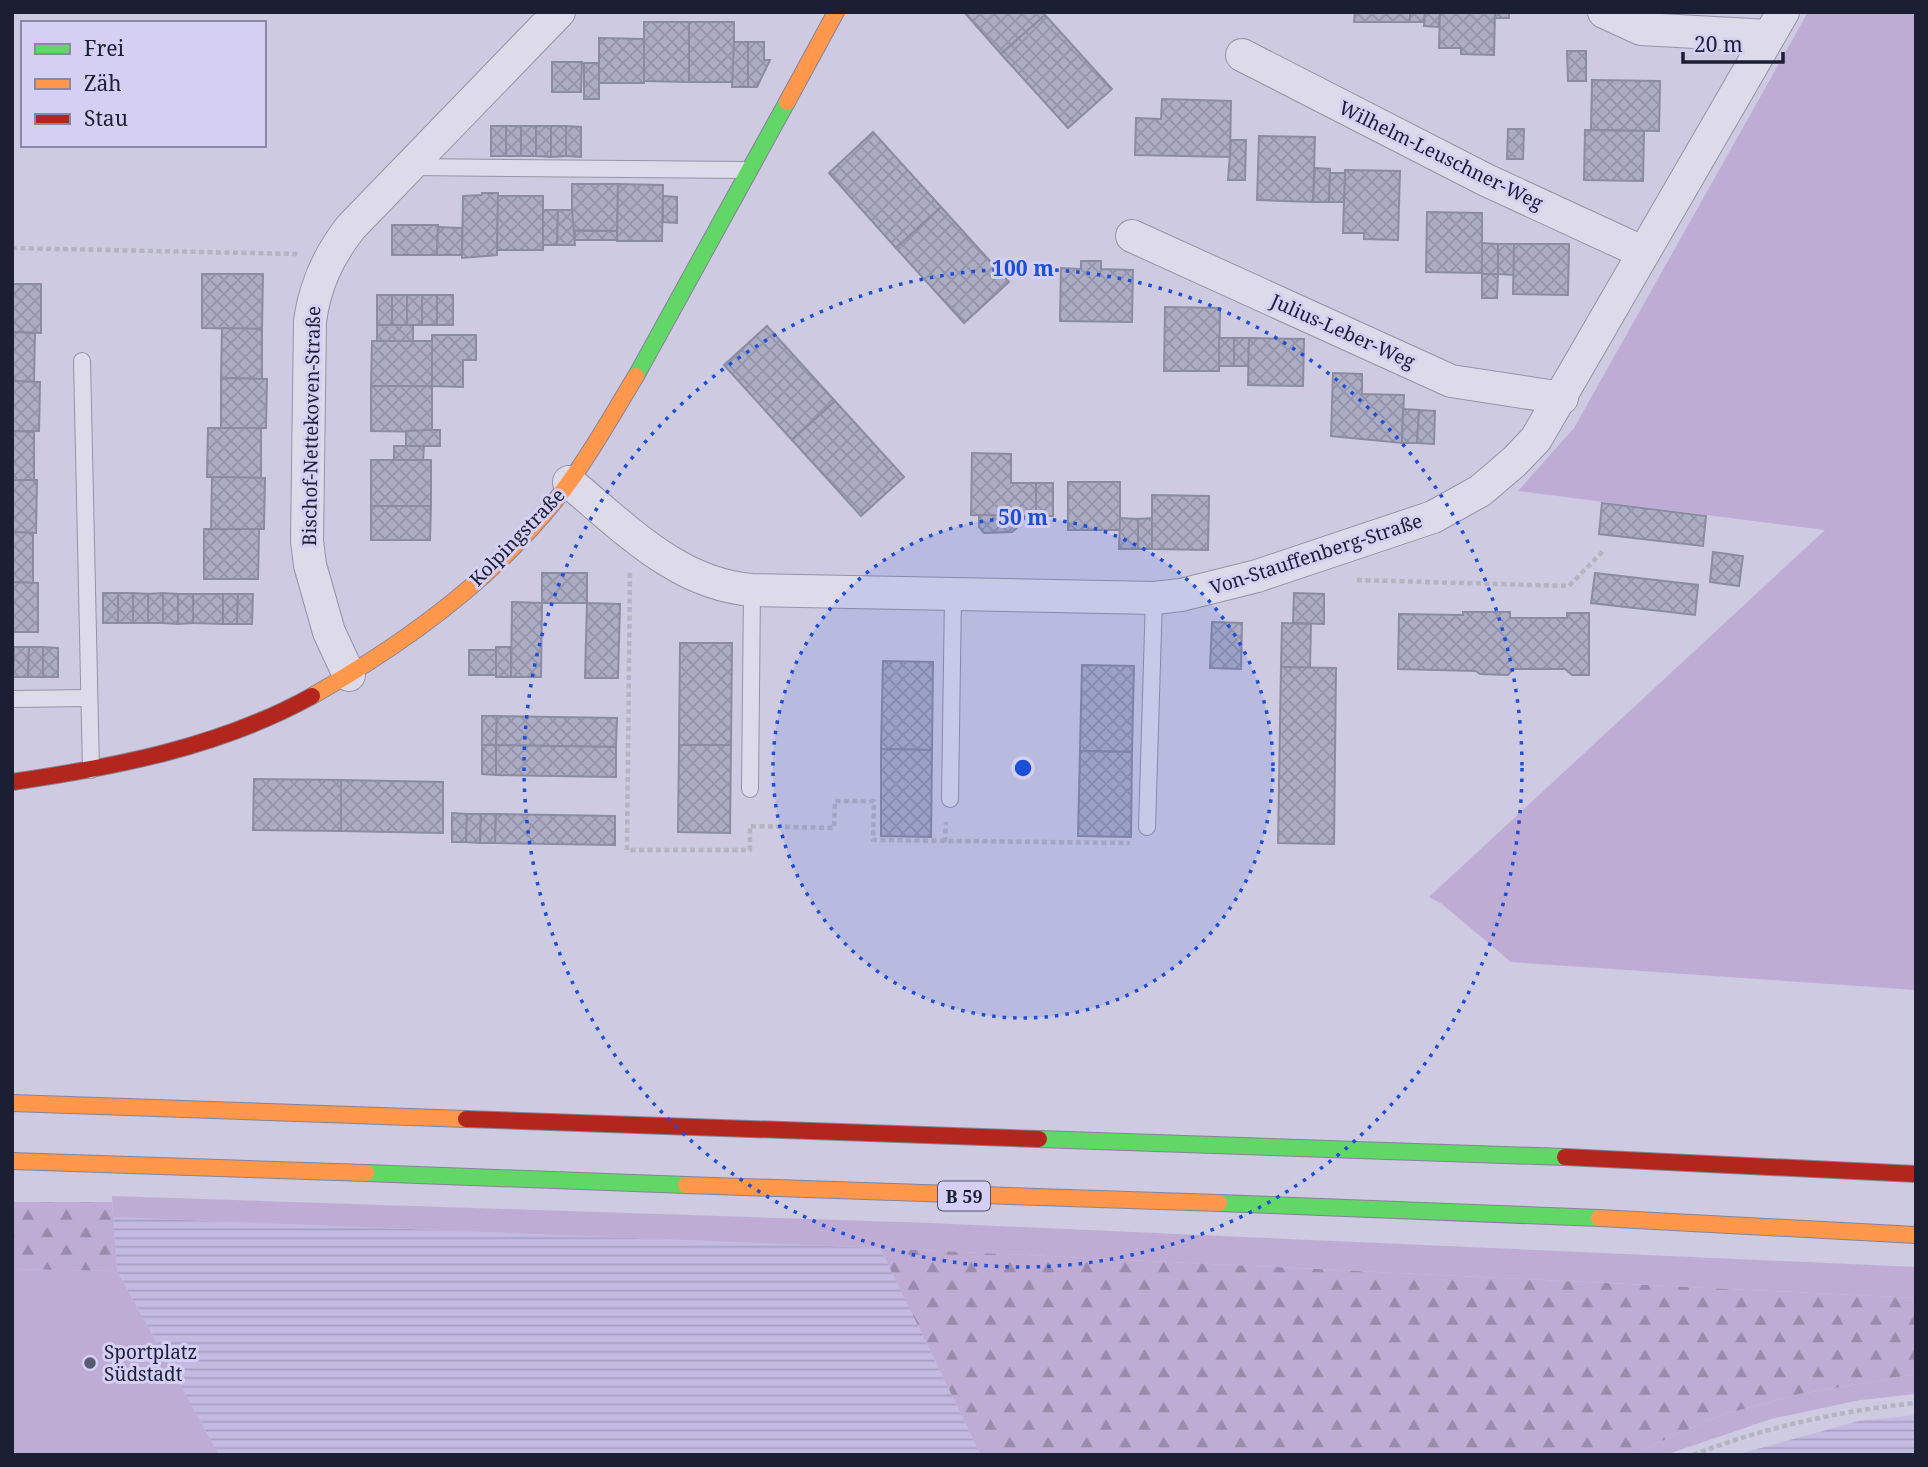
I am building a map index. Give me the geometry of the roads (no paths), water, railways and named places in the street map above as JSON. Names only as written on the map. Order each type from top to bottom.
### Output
[{"type":"main road","name":"Kolpingstraße","points":[[12,782],[91,770],[169,752],[230,732],[303,700],[349,675],[451,604],[527,533],[569,482],[638,376],[836,12]]},
{"type":"main road","points":[[12,1103],[1570,1157],[1916,1174]]},
{"type":"main road","name":"B 59","points":[[12,1161],[1457,1212],[1916,1235]]},
{"type":"street","name":"Bischof-Nettekoven-Straße","points":[[349,675],[322,610],[307,541],[310,321],[316,287],[331,254],[351,227],[559,12]]},
{"type":"street","points":[[1605,12],[1641,29],[1776,24]]},
{"type":"street","name":"Von-Stauffenberg-Straße","points":[[569,482],[631,534],[687,573],[716,585],[752,590],[1154,598],[1206,590],[1257,576],[1408,527],[1457,505],[1514,462],[1536,439],[1776,24]]},
{"type":"street","name":"Wilhelm-Leuschner-Weg","points":[[1242,55],[1486,180],[1642,252]]},
{"type":"street","name":"Julius-Leber-Weg","points":[[1132,236],[1451,381],[1562,398]]},
{"type":"lane","points":[[408,167],[750,170]]},
{"type":"lane","points":[[82,361],[91,770]]},
{"type":"lane","points":[[750,789],[752,590]]},
{"type":"lane","points":[[950,799],[953,595]]},
{"type":"lane","points":[[1147,827],[1154,598]]},
{"type":"lane","points":[[12,699],[89,698]]},
{"type":"place","name":"Sportplatz Südstadt","points":[[90,1363]]}]
